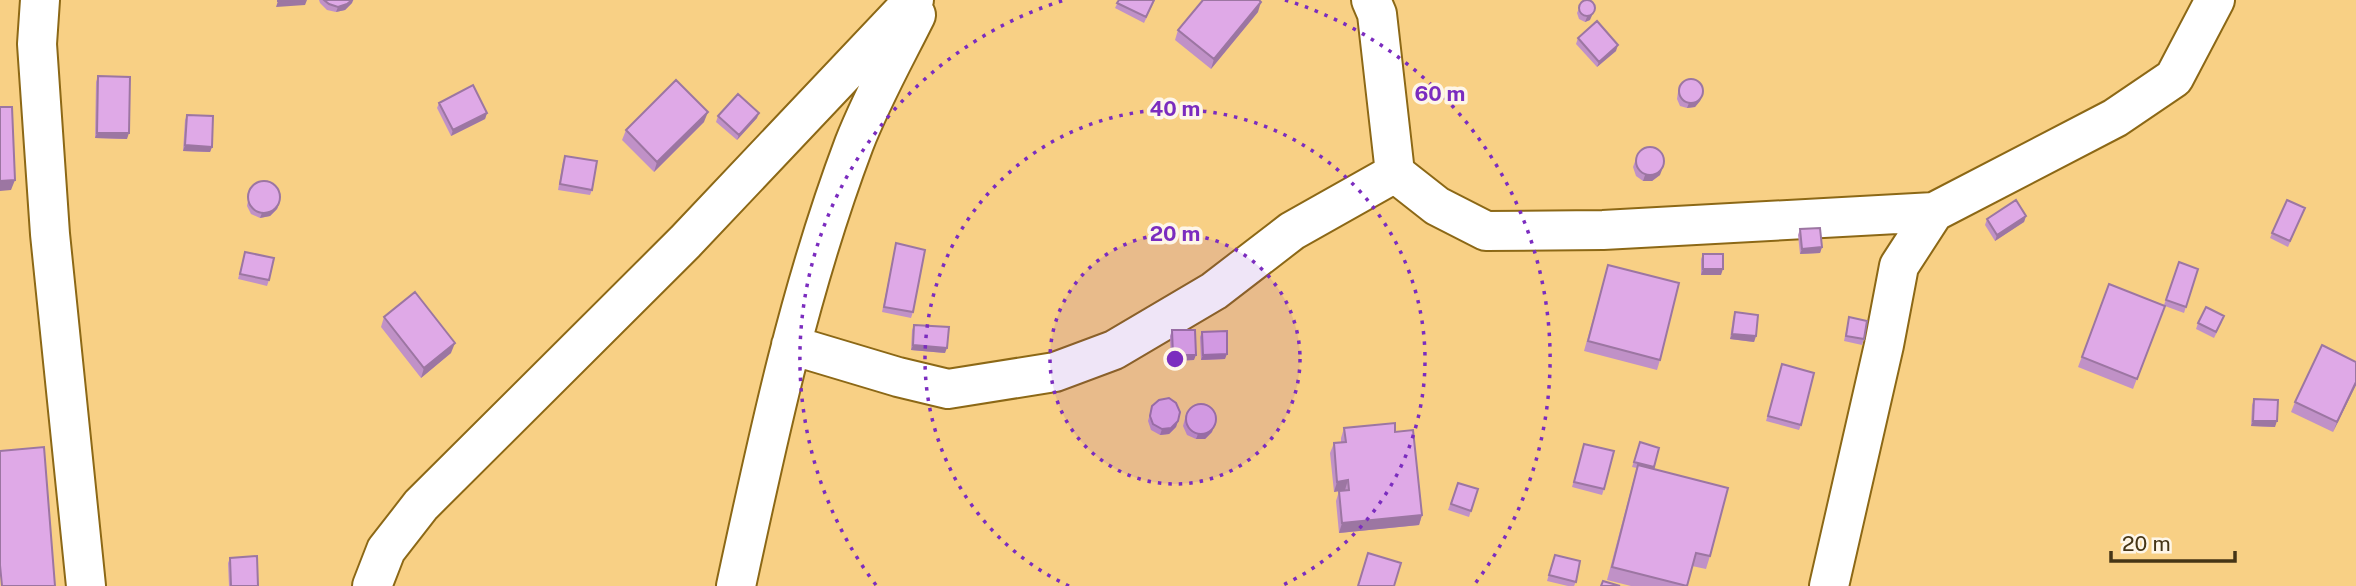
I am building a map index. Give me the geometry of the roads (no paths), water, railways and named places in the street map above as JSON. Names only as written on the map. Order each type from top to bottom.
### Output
[{"type":"street","points":[[40,0],[37,44],[50,234],[86,586]]},
{"type":"street","points":[[372,586],[386,550],[421,505],[685,242],[914,0]]},
{"type":"street","points":[[736,586],[791,345],[816,256],[855,142],[923,0]]},
{"type":"street","points":[[1371,0],[1377,15],[1395,173],[1437,206],[1486,232],[1603,230],[1934,212],[2115,118],[2174,78],[2215,0]]},
{"type":"street","points":[[791,345],[948,389],[1055,372],[1114,350],[1214,290],[1292,231],[1395,173]]},
{"type":"street","points":[[1829,586],[1884,345],[1899,265],[1934,212]]}]
